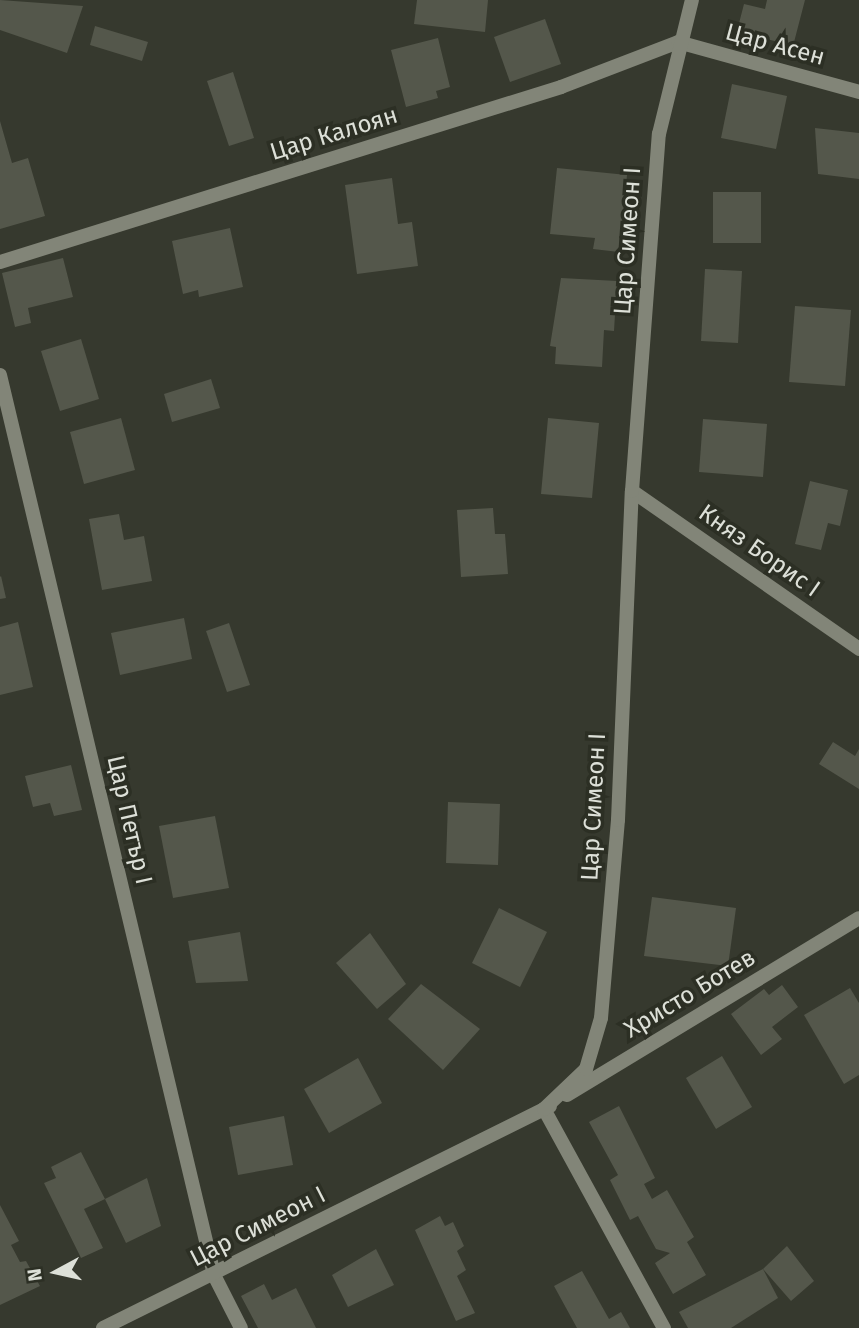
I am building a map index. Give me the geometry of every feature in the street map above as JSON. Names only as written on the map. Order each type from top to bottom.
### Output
[{"type":"street","name":"Цар Симеон I","points":[[103,1328],[544,1109],[586,1069],[601,1018],[618,820],[632,491],[659,134],[678,42],[691,0]]},
{"type":"street","name":"Цар Асен","points":[[678,42],[859,92]]},
{"type":"street","name":"Цар Калоян","points":[[0,262],[561,87],[678,42]]},
{"type":"street","name":"Цар Петър I","points":[[0,375],[214,1275],[241,1328]]},
{"type":"street","name":"Княз Борис I","points":[[632,491],[859,649]]},
{"type":"street","name":"Христо Ботев","points":[[544,1109],[859,918]]},
{"type":"street","points":[[544,1109],[664,1328]]},
{"type":"building","points":[[0,0],[83,6],[67,53],[0,30]]},
{"type":"building","points":[[417,0],[488,0],[485,32],[414,24]]},
{"type":"building","points":[[767,0],[805,0],[793,46],[737,31],[744,4],[765,9]]},
{"type":"building","points":[[545,19],[561,64],[510,82],[494,37]]},
{"type":"building","points":[[95,26],[148,42],[142,61],[90,45]]},
{"type":"building","points":[[438,38],[450,87],[436,91],[438,98],[406,107],[391,50]]},
{"type":"building","points":[[233,72],[254,138],[229,146],[207,81]]},
{"type":"building","points":[[732,84],[787,96],[776,149],[721,138]]},
{"type":"building","points":[[0,121],[12,163],[28,158],[45,216],[0,229]]},
{"type":"building","points":[[815,128],[859,133],[859,179],[818,174]]},
{"type":"building","points":[[557,168],[627,175],[619,252],[593,249],[595,238],[550,234]]},
{"type":"building","points":[[392,178],[398,224],[412,222],[418,266],[357,274],[345,185]]},
{"type":"building","points":[[713,192],[761,192],[761,243],[713,243]]},
{"type":"building","points":[[230,228],[243,287],[199,297],[198,290],[183,294],[172,241]]},
{"type":"building","points":[[63,258],[73,297],[28,308],[31,323],[15,327],[2,273]]},
{"type":"building","points":[[705,269],[742,271],[738,343],[701,341]]},
{"type":"building","points":[[561,278],[617,281],[614,331],[604,330],[602,367],[555,364],[556,347],[550,346]]},
{"type":"building","points":[[795,306],[851,310],[845,386],[789,382]]},
{"type":"building","points":[[81,339],[99,399],[60,411],[41,351]]},
{"type":"building","points":[[211,379],[220,408],[172,422],[164,394]]},
{"type":"building","points":[[121,418],[135,470],[84,484],[70,432]]},
{"type":"building","points":[[548,418],[599,423],[592,498],[541,494]]},
{"type":"building","points":[[703,419],[767,424],[763,477],[699,472]]},
{"type":"building","points":[[810,481],[848,490],[840,526],[828,523],[821,550],[795,544]]},
{"type":"building","points":[[493,508],[495,534],[505,534],[508,574],[461,577],[457,510]]},
{"type":"building","points":[[119,514],[124,540],[144,536],[152,581],[102,590],[89,519]]},
{"type":"building","points":[[0,577],[6,598],[0,599]]},
{"type":"building","points":[[184,618],[192,659],[120,675],[111,633]]},
{"type":"building","points":[[18,622],[33,687],[0,695],[0,627]]},
{"type":"building","points":[[229,623],[250,685],[227,692],[206,631]]},
{"type":"building","points":[[833,742],[855,756],[859,749],[859,789],[819,764]]},
{"type":"building","points":[[71,765],[82,810],[54,816],[50,803],[33,807],[25,776]]},
{"type":"building","points":[[448,802],[500,804],[498,865],[446,863]]},
{"type":"building","points":[[215,816],[229,888],[173,898],[159,826]]},
{"type":"building","points":[[652,897],[736,908],[728,966],[644,956]]},
{"type":"building","points":[[499,908],[547,932],[520,987],[472,963]]},
{"type":"building","points":[[240,932],[248,981],[196,983],[188,941]]},
{"type":"building","points":[[370,933],[406,984],[377,1009],[336,963]]},
{"type":"building","points":[[421,984],[480,1029],[443,1070],[388,1019]]},
{"type":"building","points":[[782,985],[798,1007],[772,1027],[782,1039],[761,1055],[731,1014],[764,989],[769,995]]},
{"type":"building","points":[[850,988],[859,1003],[859,1075],[844,1084],[804,1015]]},
{"type":"building","points":[[722,1056],[752,1107],[716,1129],[686,1078]]},
{"type":"building","points":[[358,1058],[382,1103],[329,1133],[304,1089]]},
{"type":"building","points":[[619,1106],[655,1178],[644,1184],[652,1199],[667,1190],[694,1237],[687,1242],[706,1275],[673,1294],[655,1263],[670,1253],[656,1249],[638,1216],[630,1220],[610,1180],[618,1175],[589,1122]]},
{"type":"building","points":[[284,1116],[293,1165],[238,1175],[229,1127]]},
{"type":"building","points":[[81,1152],[105,1199],[84,1209],[103,1248],[81,1258],[44,1183],[56,1178],[51,1167]]},
{"type":"building","points":[[147,1178],[161,1226],[126,1243],[105,1199]]},
{"type":"building","points":[[0,1205],[19,1241],[11,1245],[20,1262],[26,1261],[40,1286],[0,1305]]},
{"type":"building","points":[[440,1216],[445,1226],[453,1222],[464,1246],[457,1251],[466,1270],[457,1276],[475,1313],[456,1321],[415,1230]]},
{"type":"building","points":[[787,1246],[814,1281],[791,1301],[763,1269]]},
{"type":"building","points":[[376,1249],[394,1285],[348,1307],[332,1275]]},
{"type":"building","points":[[763,1269],[778,1298],[731,1328],[688,1328],[679,1312]]},
{"type":"building","points":[[582,1271],[609,1319],[621,1312],[630,1328],[577,1328],[554,1286]]},
{"type":"building","points":[[264,1284],[272,1300],[296,1288],[316,1328],[258,1328],[241,1296]]}]
